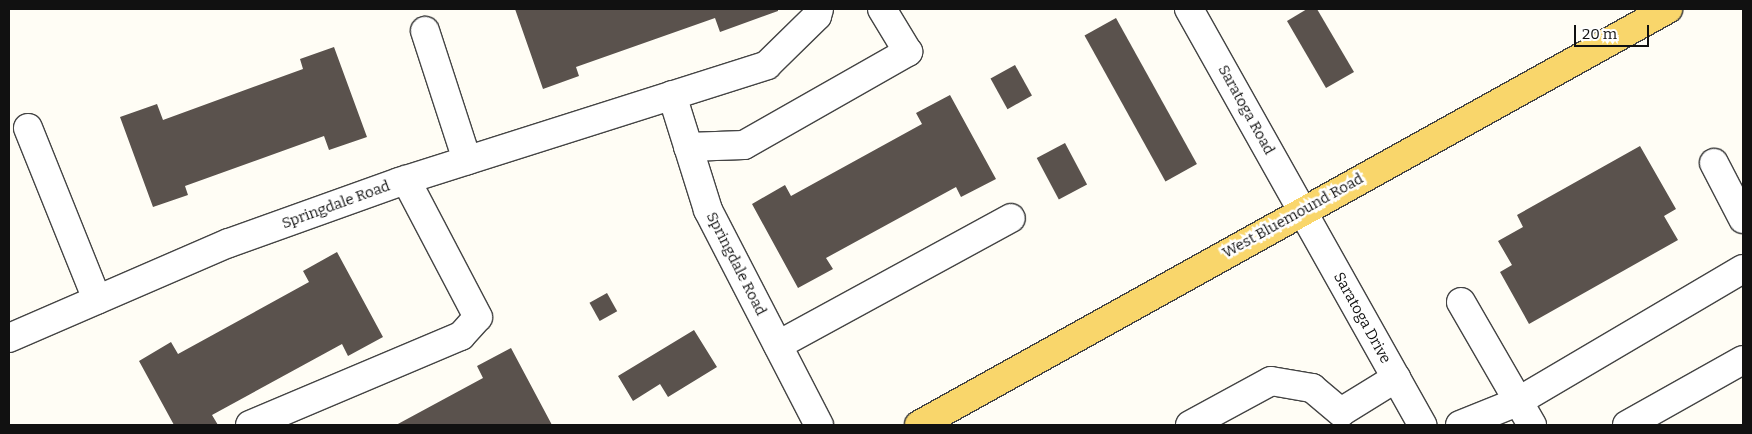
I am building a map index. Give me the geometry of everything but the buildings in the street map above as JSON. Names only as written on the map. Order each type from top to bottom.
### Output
[{"type":"main road","name":"West Bluemound Road","points":[[919,425],[1668,9]]},
{"type":"street","name":"Springdale Road","points":[[9,338],[229,243],[406,180],[767,65],[817,16],[819,9]]},
{"type":"street","points":[[688,147],[744,145],[908,52],[882,9]]},
{"type":"street","name":"Saratoga Road","points":[[1189,9],[1302,211]]},
{"type":"street","points":[[425,31],[467,160]]},
{"type":"street","name":"Springdale Road","points":[[672,95],[708,210],[819,425]]},
{"type":"street","points":[[28,128],[97,300]]},
{"type":"street","points":[[1714,163],[1743,219]]},
{"type":"street","points":[[250,425],[461,336],[478,317],[406,180]]},
{"type":"street","name":"Saratoga Drive","points":[[1302,211],[1422,425]]},
{"type":"street","points":[[778,345],[1011,218]]},
{"type":"street","points":[[1460,425],[1517,402],[1743,269]]},
{"type":"street","points":[[1461,302],[1532,425]]},
{"type":"street","points":[[1627,425],[1743,360]]},
{"type":"street","points":[[1190,425],[1272,381],[1312,388],[1344,418],[1396,378]]}]
